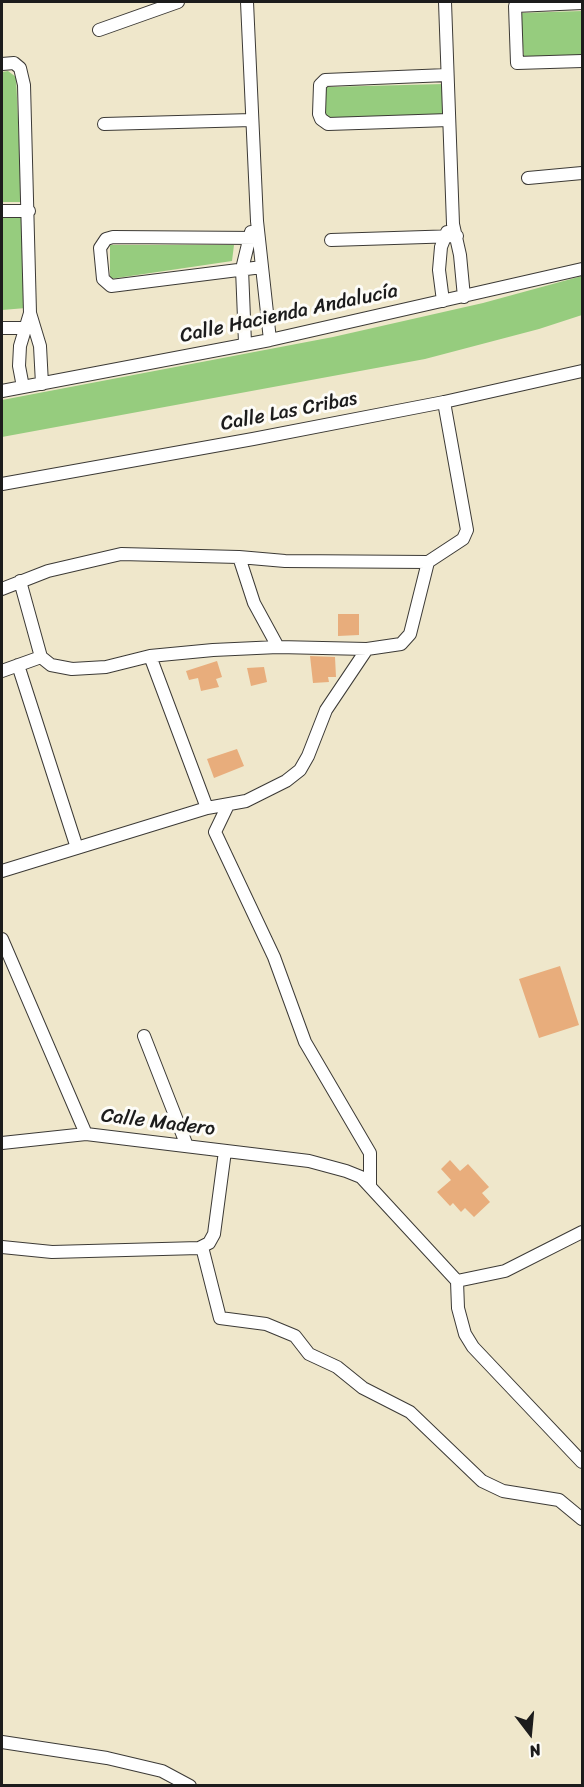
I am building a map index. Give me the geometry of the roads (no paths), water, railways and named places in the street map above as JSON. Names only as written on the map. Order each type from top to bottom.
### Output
[{"type":"street","points":[[99,30],[178,2]]},
{"type":"street","points":[[244,344],[242,269],[254,237],[257,220],[247,2]]},
{"type":"street","points":[[445,2],[452,232],[460,255],[464,297]]},
{"type":"street","points":[[582,3],[515,6],[517,63],[582,61]]},
{"type":"street","points":[[2,64],[14,63],[20,68],[22,77],[29,211],[30,313],[30,328],[20,346],[19,366],[23,387]]},
{"type":"street","points":[[447,75],[325,80],[320,85],[319,114],[323,122],[328,124],[449,120]]},
{"type":"street","points":[[104,124],[252,120]]},
{"type":"street","points":[[528,178],[582,173]]},
{"type":"street","points":[[2,212],[29,211]]},
{"type":"street","points":[[331,240],[452,232]]},
{"type":"street","points":[[443,301],[440,255],[452,232]]},
{"type":"street","points":[[254,237],[113,237],[106,239],[100,248],[103,279],[111,286],[262,267]]},
{"type":"street","points":[[254,237],[262,267],[270,340]]},
{"type":"street","points":[[440,255],[460,255]]},
{"type":"street","name":"Calle Hacienda Andalucía","points":[[2,391],[270,340],[582,269]]},
{"type":"street","points":[[2,328],[30,328]]},
{"type":"street","points":[[30,328],[40,345],[42,384]]},
{"type":"street","points":[[20,346],[40,345]]},
{"type":"street","name":"Calle Las Cribas","points":[[2,484],[444,402],[582,370]]},
{"type":"street","points":[[2,589],[20,580],[121,554],[239,556],[285,561],[428,562],[463,539],[467,530],[444,402]]},
{"type":"street","points":[[239,556],[254,603],[278,647]]},
{"type":"street","points":[[20,580],[41,657],[51,665],[72,669],[106,667],[150,656],[278,647],[367,649],[394,647],[407,639],[428,562]]},
{"type":"street","points":[[2,871],[207,808],[246,801],[277,786],[300,770],[326,710],[367,649]]},
{"type":"street","points":[[150,656],[207,808]]},
{"type":"street","points":[[2,671],[41,657]]},
{"type":"street","points":[[18,665],[77,848]]},
{"type":"street","points":[[228,805],[215,832],[274,957],[305,1042],[370,1154],[370,1185],[457,1281],[458,1308],[465,1334],[473,1347],[582,1462]]},
{"type":"street","points":[[2,939],[86,1134]]},
{"type":"street","points":[[144,1036],[187,1146]]},
{"type":"street","name":"Calle Madero","points":[[2,1143],[86,1134],[309,1161],[362,1177],[370,1185]]},
{"type":"street","points":[[2,1247],[52,1252],[202,1247],[209,1243],[214,1234],[225,1151]]},
{"type":"street","points":[[457,1281],[505,1271],[582,1232]]},
{"type":"street","points":[[202,1247],[220,1318],[266,1324],[295,1336],[309,1354],[337,1367],[350,1375],[363,1388],[410,1412],[482,1480],[503,1491],[559,1500],[580,1516]]},
{"type":"street","points":[[2,1742],[107,1758],[162,1771],[190,1785]]}]
